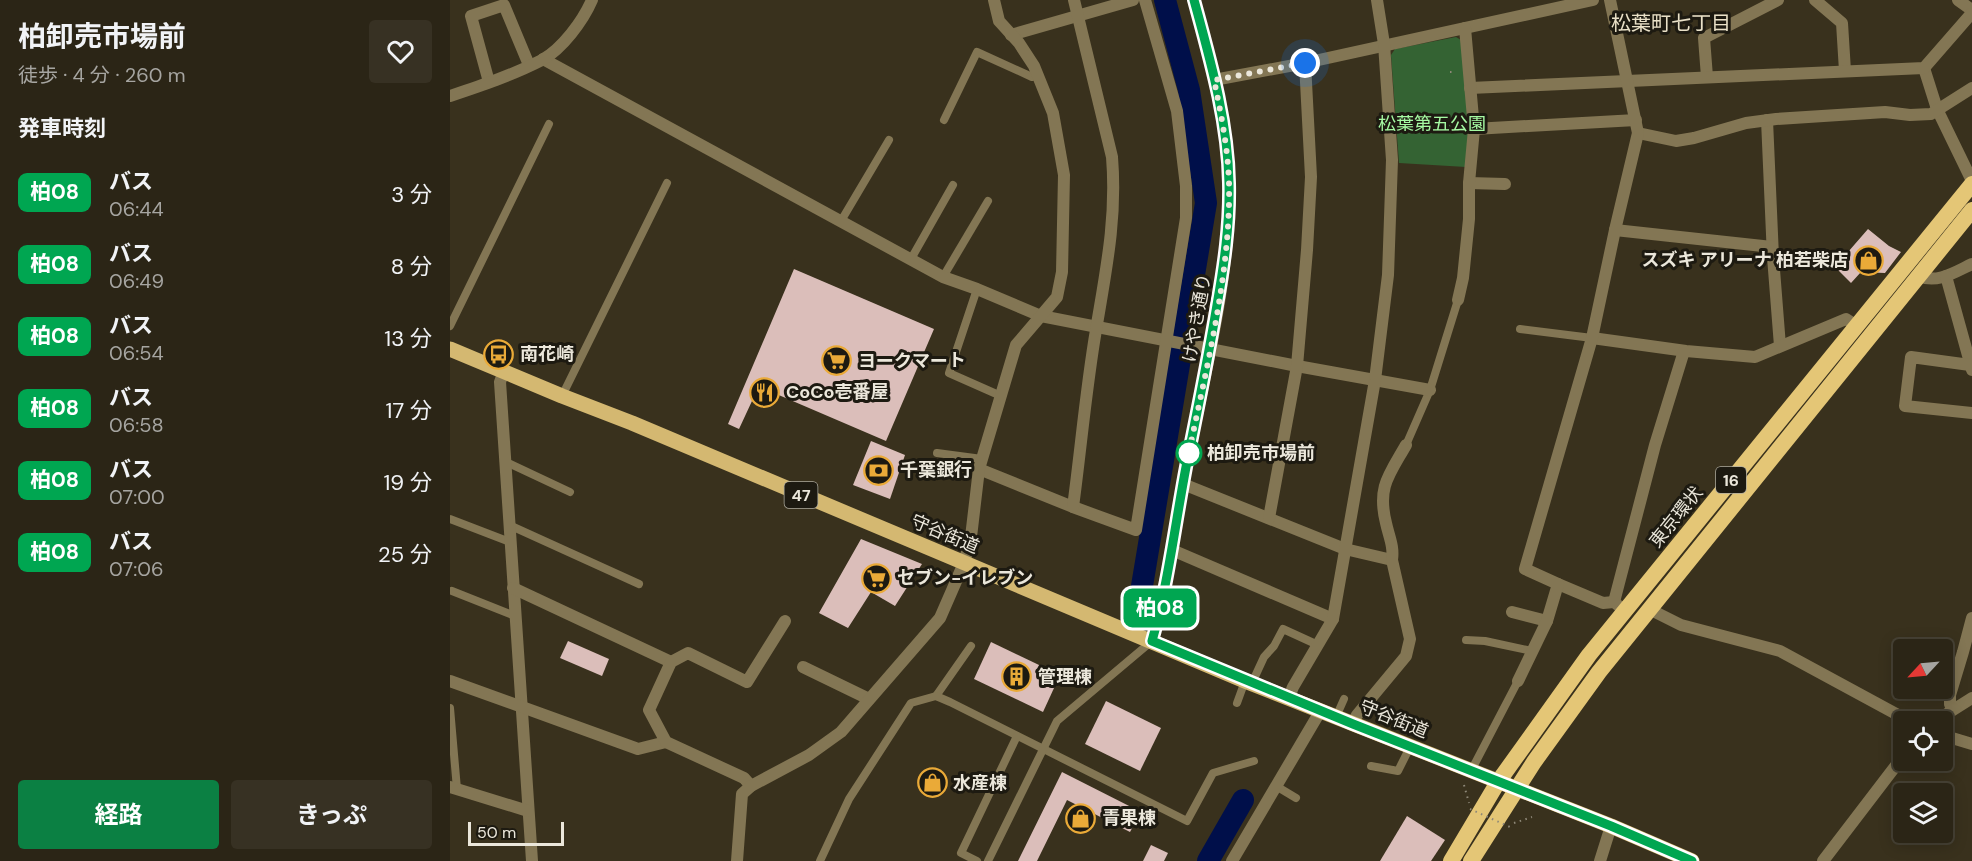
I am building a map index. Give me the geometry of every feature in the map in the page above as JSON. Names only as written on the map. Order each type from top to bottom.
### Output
[{"type":"highway","name":"東京環状","points":[[1451,861],[1498,782],[1589,655],[1619,606],[1857,326],[1972,183]]},
{"type":"highway","name":"東京環状","points":[[1471,861],[1516,789],[1599,672],[1972,210]]},
{"type":"main road","name":"守谷街道","points":[[450,349],[1249,682],[1611,826],[1692,861]]},
{"type":"street","points":[[450,96],[543,59],[562,43],[585,16],[592,0]]},
{"type":"street","points":[[737,861],[742,794],[751,786],[817,749],[841,732],[940,618],[964,563],[971,537],[981,464],[1016,345],[1057,297],[1062,272],[1064,175],[1053,113],[1037,74],[1019,43],[999,21],[994,0]]},
{"type":"street","points":[[1073,507],[1096,328],[1109,263],[1114,181],[1112,157],[1074,0]]},
{"type":"street","points":[[1011,35],[1133,0]]},
{"type":"street","points":[[981,464],[1073,507],[1136,530],[1186,218],[1186,186],[1177,111],[1145,0]]},
{"type":"street","name":"けやき通り","points":[[1152,641],[1172,550],[1210,350],[1229,222],[1226,137],[1194,0]]},
{"type":"street","points":[[1289,697],[1334,619],[1375,380],[1388,274],[1392,160],[1384,44],[1377,0]]},
{"type":"street","points":[[1214,80],[1305,63],[1593,0]]},
{"type":"street","points":[[1610,0],[1637,127],[1592,338],[1525,569],[1603,603],[1619,606],[1655,445],[1684,351]]},
{"type":"street","points":[[1707,77],[1704,38],[1778,0]]},
{"type":"street","points":[[1815,0],[1842,23],[1845,71]]},
{"type":"street","points":[[1470,87],[1924,68],[1972,11],[1958,0]]},
{"type":"street","points":[[489,82],[471,16],[504,5],[529,65]]},
{"type":"street","points":[[1458,300],[1463,278],[1473,129],[1465,28]]},
{"type":"street","points":[[543,59],[943,277],[1041,316],[1210,350],[1430,390]]},
{"type":"street","points":[[1269,518],[1297,366],[1307,250],[1311,177],[1305,63]]},
{"type":"street","points":[[1924,68],[1937,110],[1972,183]]},
{"type":"street","points":[[1473,129],[1637,127],[1676,141],[1767,120],[1885,112],[1910,115],[1931,114],[1972,88]]},
{"type":"street","points":[[1767,120],[1772,247],[1780,346]]},
{"type":"street","points":[[1469,183],[1505,184]]},
{"type":"street","points":[[1615,230],[1772,247]]},
{"type":"street","points":[[1919,276],[1926,279],[1946,276],[1972,264]]},
{"type":"street","points":[[1946,276],[1971,368],[1911,357],[1905,406],[1972,413]]},
{"type":"street","points":[[1592,338],[1684,351],[1755,357],[1846,319],[1857,326]]},
{"type":"street","points":[[504,371],[500,382],[504,461],[532,861]]},
{"type":"street","points":[[1353,724],[1357,715],[1406,656],[1412,632],[1392,560],[1394,549],[1381,499],[1385,481],[1406,446]]},
{"type":"street","points":[[1183,484],[1345,549],[1392,560]]},
{"type":"street","points":[[1172,550],[1334,619]]},
{"type":"street","points":[[1518,681],[1547,621],[1558,584]]},
{"type":"street","points":[[513,588],[671,662]]},
{"type":"street","points":[[1649,609],[1681,625],[1780,651],[1893,712]]},
{"type":"street","points":[[1512,612],[1547,621]]},
{"type":"street","points":[[1952,709],[1950,695],[1972,618]]},
{"type":"street","points":[[751,786],[744,778],[666,742],[649,710],[671,662],[688,653],[747,682],[785,621]]},
{"type":"street","points":[[803,667],[869,699]]},
{"type":"street","points":[[450,681],[638,749],[666,742]]},
{"type":"street","points":[[1949,711],[1972,698]]},
{"type":"street","points":[[1232,861],[1321,710]]},
{"type":"street","points":[[1953,738],[1972,744]]},
{"type":"street","points":[[1823,861],[1893,769]]},
{"type":"street","points":[[454,788],[528,811]]},
{"type":"street","points":[[1600,861],[1611,826]]},
{"type":"lane","points":[[944,120],[978,52],[1032,77],[1037,74]]},
{"type":"lane","points":[[450,326],[549,124]]},
{"type":"lane","points":[[841,220],[889,140]]},
{"type":"lane","points":[[562,396],[667,183]]},
{"type":"lane","points":[[910,259],[953,185]]},
{"type":"lane","points":[[943,277],[988,201]]},
{"type":"lane","points":[[977,289],[949,373],[1001,396]]},
{"type":"lane","points":[[1406,446],[1430,390],[1458,300]]},
{"type":"lane","points":[[1520,329],[1592,338]]},
{"type":"lane","points":[[937,453],[981,464]]},
{"type":"lane","points":[[504,461],[570,492]]},
{"type":"lane","points":[[450,519],[510,542]]},
{"type":"lane","points":[[509,525],[639,584]]},
{"type":"lane","points":[[452,591],[515,616]]},
{"type":"lane","points":[[1237,703],[1283,629],[1318,645]]},
{"type":"lane","points":[[1466,640],[1485,640],[1532,651]]},
{"type":"lane","points":[[988,861],[1057,721],[1152,641]]},
{"type":"lane","points":[[819,861],[849,799],[887,742],[900,717],[911,703],[936,696],[971,646]]},
{"type":"lane","points":[[1471,771],[1518,681]]},
{"type":"lane","points":[[936,696],[1187,822],[1213,773],[1251,762]]},
{"type":"lane","points":[[1335,717],[1344,699]]},
{"type":"lane","points":[[450,708],[454,788]]},
{"type":"lane","points":[[977,861],[959,857],[1017,736]]},
{"type":"lane","points":[[1371,766],[1398,771],[1410,747]]},
{"type":"lane","points":[[1276,786],[1296,798]]},
{"type":"path","points":[[1464,785],[1470,809],[1509,827],[1515,822],[1532,817]]},
{"type":"green space","name":"松葉第五公園","points":[[1456,37],[1461,40],[1469,133],[1466,167],[1399,163],[1391,55],[1395,49]]},
{"type":"building","name":"スズキ アリーナ 柏若柴店","points":[[1868,229],[1889,246],[1901,252],[1885,273],[1861,272],[1851,283],[1835,267]]},
{"type":"building","name":"ヨークマート","points":[[794,269],[934,329],[886,441],[774,393],[768,407],[752,401],[739,429],[728,424]]},
{"type":"building","name":"千葉銀行","points":[[871,441],[905,455],[890,499],[853,485]]},
{"type":"building","name":"セブン-イレブン","points":[[861,539],[922,564],[895,606],[871,592],[848,628],[819,613]]},
{"type":"building","points":[[568,641],[609,659],[602,676],[560,658]]},
{"type":"building","name":"管理棟","points":[[991,642],[1060,675],[1043,712],[974,679]]},
{"type":"building","points":[[1106,701],[1161,728],[1140,771],[1085,744]]},
{"type":"building","points":[[1062,772],[1141,812],[1130,832],[1067,800],[1037,861],[1018,861]]},
{"type":"building","points":[[1407,816],[1445,840],[1431,861],[1380,861]]},
{"type":"building","points":[[1151,845],[1168,853],[1164,861],[1143,861]]},
{"type":"waterway","points":[[1140,618],[1142,586],[1206,203],[1189,90],[1165,0]]},
{"type":"waterway","points":[[1208,861],[1243,800]]},
{"type":"bus line","name":"柏08","points":[[1194,0],[1226,137],[1229,222],[1210,350],[1172,550],[1152,641],[1245,681],[1611,826],[1692,861]]},
{"type":"place","name":"スズキ アリーナ 柏若柴店","points":[[1869,260]]},
{"type":"place","name":"南花崎","points":[[499,354]]},
{"type":"place","name":"ヨークマート","points":[[837,361]]},
{"type":"place","name":"CoCo壱番屋","points":[[765,392]]},
{"type":"place","name":"柏卸売市場前","points":[[1189,453]]},
{"type":"place","name":"千葉銀行","points":[[879,470]]},
{"type":"place","name":"セブン-イレブン","points":[[876,578]]},
{"type":"place","name":"管理棟","points":[[1017,677]]},
{"type":"place","name":"水産棟","points":[[932,783]]},
{"type":"place","name":"青果棟","points":[[1081,818]]},
{"type":"district","name":"松葉町七丁目","points":[[1671,23]]},
{"type":"route","points":[[1189,453],[1187,462],[1210,350],[1229,222],[1226,137],[1214,80],[1305,63]]}]
